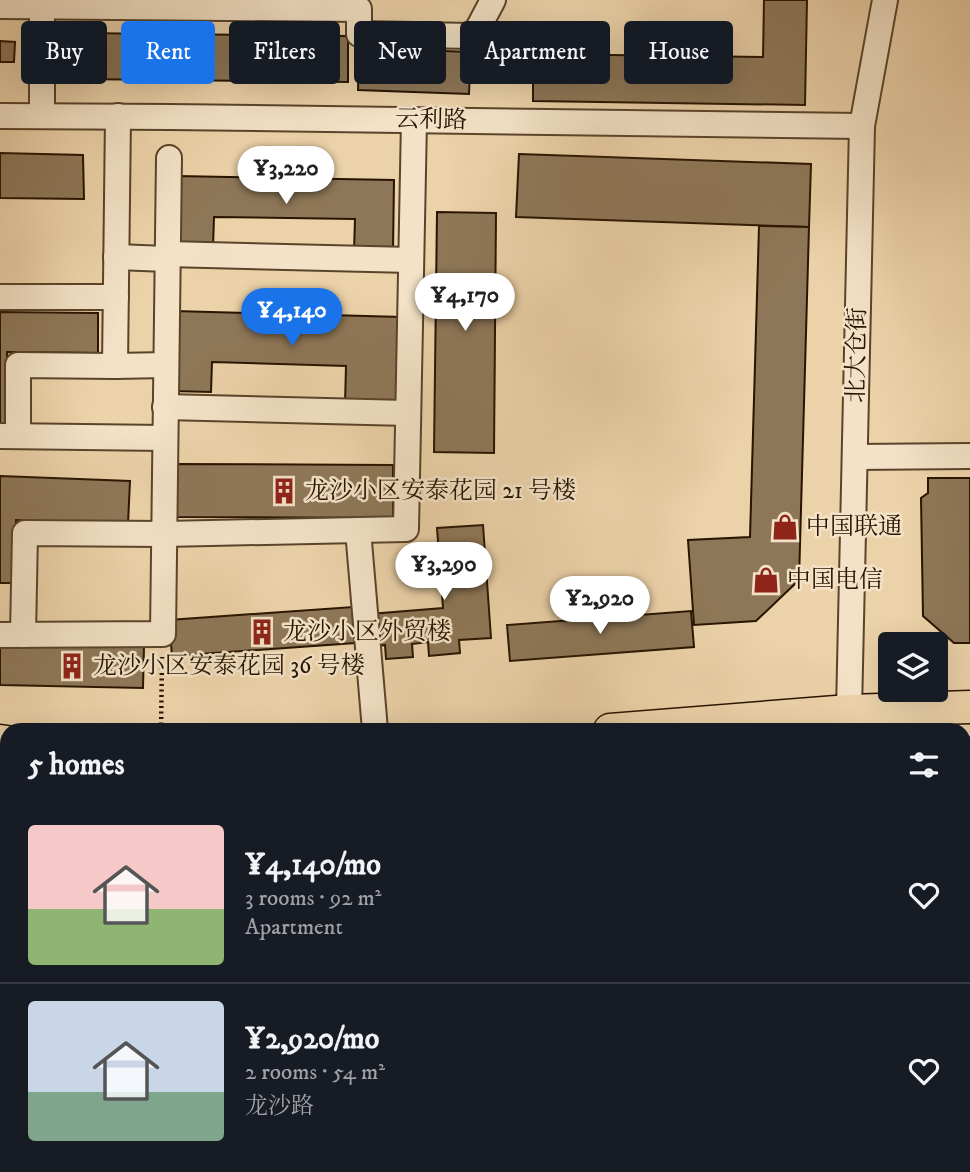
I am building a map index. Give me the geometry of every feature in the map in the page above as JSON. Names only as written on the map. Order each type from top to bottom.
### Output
[{"type":"main road","points":[[777,723],[849,720],[970,707]]},
{"type":"street","points":[[0,6],[359,9],[359,34],[474,36],[493,0]]},
{"type":"street","name":"北大仓街","points":[[849,720],[862,126],[885,0]]},
{"type":"street","points":[[42,6],[42,116]]},
{"type":"street","name":"云利路","points":[[0,116],[862,126]]},
{"type":"street","points":[[115,366],[118,116]]},
{"type":"street","points":[[169,158],[164,438],[164,534],[163,634],[11,635],[24,533],[164,534],[406,529],[414,120]]},
{"type":"street","points":[[116,257],[411,260]]},
{"type":"street","points":[[0,297],[116,297]]},
{"type":"street","points":[[164,438],[9,436],[18,365],[166,365]]},
{"type":"street","points":[[165,407],[408,413]]},
{"type":"street","points":[[855,457],[970,456]]},
{"type":"street","points":[[358,530],[373,723]]},
{"type":"path","points":[[160,723],[163,634]]},
{"type":"building","points":[[764,0],[807,0],[805,105],[533,101],[533,84],[610,84],[610,55],[624,55],[624,84],[733,84],[733,57],[763,57]]},
{"type":"building","points":[[107,33],[121,33],[121,79],[107,79]]},
{"type":"building","points":[[215,35],[229,35],[229,81],[215,81]]},
{"type":"building","points":[[340,36],[348,36],[348,82],[340,82]]},
{"type":"building","points":[[0,41],[15,42],[14,62],[0,62]]},
{"type":"building","points":[[446,51],[460,52],[460,84],[469,84],[469,94],[358,90],[358,84],[446,84]]},
{"type":"building","points":[[0,153],[83,155],[84,199],[0,198]]},
{"type":"building","points":[[519,154],[811,164],[809,227],[516,217]]},
{"type":"building","points":[[177,176],[394,180],[393,252],[354,251],[355,219],[214,217],[213,247],[176,247]]},
{"type":"building","points":[[437,212],[496,213],[494,453],[434,452]]},
{"type":"building","points":[[759,226],[809,227],[799,580],[756,621],[694,625],[688,540],[750,537]]},
{"type":"building","points":[[174,311],[402,317],[400,404],[345,403],[346,366],[212,362],[211,392],[172,391]]},
{"type":"building","points":[[0,312],[98,313],[98,353],[7,352],[7,424],[0,424]]},
{"type":"building","name":"龙沙小区安泰花园 21 号楼","points":[[175,464],[393,465],[393,518],[174,517]]},
{"type":"building","points":[[0,476],[130,481],[128,524],[16,520],[14,583],[0,583]]},
{"type":"building","points":[[928,478],[970,478],[970,643],[954,643],[948,638],[948,632],[941,632],[923,616],[921,498],[928,493]]},
{"type":"building","points":[[483,525],[491,638],[459,640],[460,653],[429,656],[428,642],[412,644],[413,657],[386,659],[385,645],[372,647],[370,614],[443,608],[437,528]]},
{"type":"building","name":"龙沙小区外贸楼","points":[[353,607],[355,643],[172,656],[169,620]]},
{"type":"building","points":[[691,611],[694,647],[510,661],[507,625]]},
{"type":"building","name":"龙沙小区安泰花园 36 号楼","points":[[0,643],[144,646],[143,688],[0,685]]},
{"type":"place","name":"龙沙小区安泰花园 21 号楼","points":[[284,491]]},
{"type":"place","name":"中国联通","points":[[785,527]]},
{"type":"place","name":"中国电信","points":[[766,580]]},
{"type":"place","name":"龙沙小区外贸楼","points":[[262,632]]},
{"type":"place","name":"龙沙小区安泰花园 36 号楼","points":[[72,666]]}]
